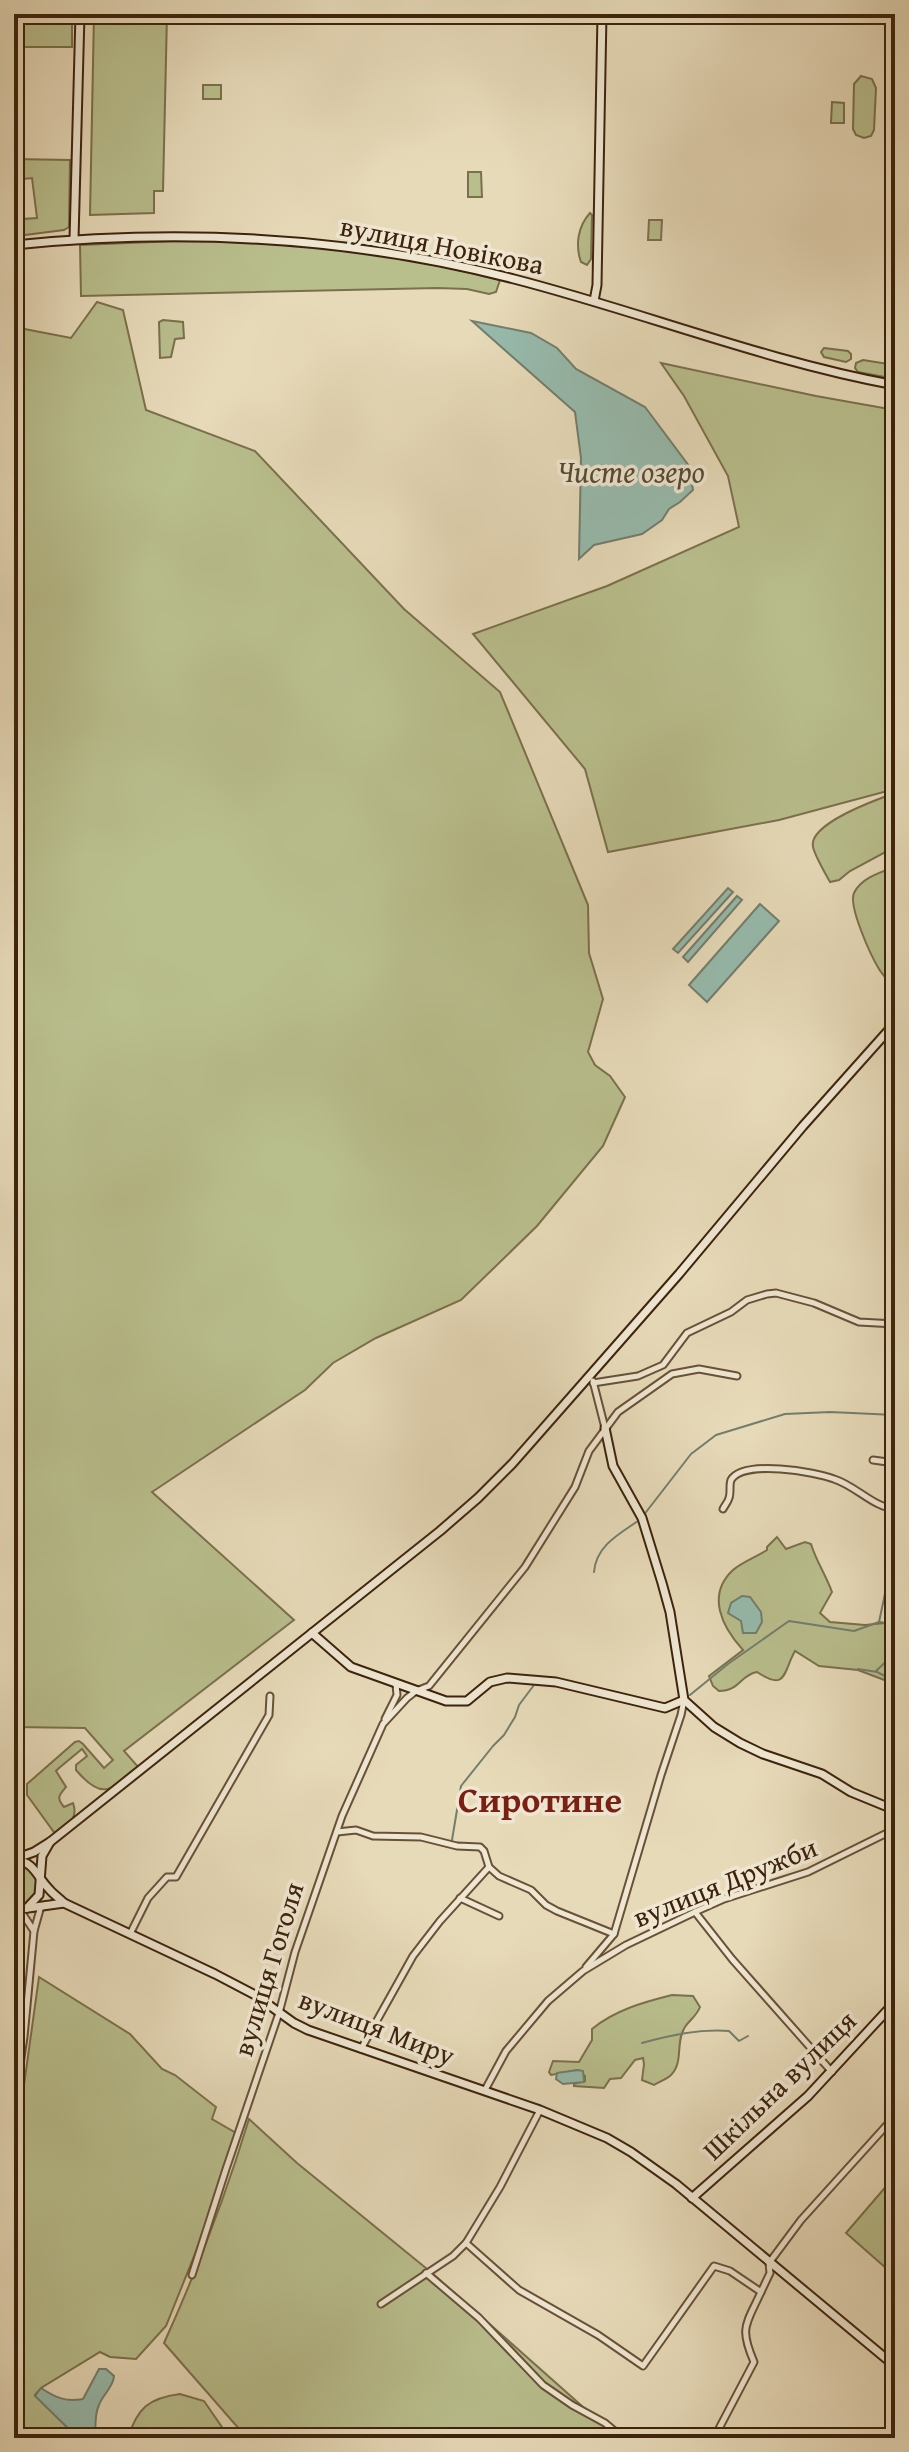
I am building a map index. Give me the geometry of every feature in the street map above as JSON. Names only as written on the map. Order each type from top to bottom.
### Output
[{"type":"street","points":[[74,239],[80,14]]},
{"type":"street","points":[[594,301],[597,285],[602,14]]},
{"type":"street","name":"вулиця Новікова","points":[[14,245],[166,235],[245,237],[341,245],[404,255],[511,278],[766,354],[895,385]]},
{"type":"street","points":[[14,1860],[50,1842],[478,1498],[512,1464],[679,1274],[803,1126],[895,1023]]},
{"type":"street","points":[[593,1383],[638,1376],[663,1365],[687,1333],[760,1295],[776,1293],[802,1300],[859,1322],[895,1324]]},
{"type":"street","name":"вулиця Гоголя","points":[[192,2275],[279,2013],[295,1952],[342,1816],[383,1724],[416,1691],[429,1686],[525,1567],[575,1487],[589,1451],[618,1412],[672,1374],[699,1369],[737,1376]]},
{"type":"street","points":[[583,1971],[614,1934],[684,1700],[666,1597],[642,1518],[613,1466],[591,1372]]},
{"type":"street","points":[[873,1460],[895,1463]]},
{"type":"street","points":[[723,1509],[734,1476],[758,1468],[810,1473],[835,1479],[884,1508],[895,1509]]},
{"type":"street","points":[[312,1633],[351,1667],[446,1701],[467,1701],[490,1682],[507,1678],[547,1682],[665,1708],[684,1700]]},
{"type":"street","points":[[383,1724],[397,1695],[396,1683]]},
{"type":"street","points":[[130,1934],[148,1898],[167,1877],[176,1877],[202,1835],[269,1715],[270,1696]]},
{"type":"street","points":[[684,1700],[714,1727],[740,1743],[822,1774],[851,1792],[895,1810]]},
{"type":"street","points":[[342,1816],[356,1830],[373,1836],[421,1837],[457,1846],[480,1847],[489,1867],[499,1876],[531,1890],[557,1911],[614,1934]]},
{"type":"street","name":"вулиця Дружби","points":[[485,2090],[506,2051],[548,2001],[583,1971],[626,1945],[695,1912],[724,1899],[808,1872],[895,1829]]},
{"type":"street","points":[[337,1832],[356,1830]]},
{"type":"street","points":[[14,2105],[34,1931],[41,1906],[42,1856],[50,1842]]},
{"type":"street","points":[[14,1860],[32,1865],[64,1903]]},
{"type":"street","points":[[361,2049],[413,1956],[489,1867]]},
{"type":"street","points":[[20,1909],[35,1901],[41,1889]]},
{"type":"street","points":[[460,1898],[499,1916]]},
{"type":"street","points":[[20,1909],[64,1903]]},
{"type":"street","name":"вулиця Миру","points":[[64,1903],[215,1974],[255,1995],[308,2030],[485,2090],[607,2138],[631,2152],[692,2198]]},
{"type":"street","points":[[20,1909],[34,1931]]},
{"type":"street","points":[[695,1912],[832,2073]]},
{"type":"street","name":"Шкільна вулиця","points":[[692,2198],[832,2073],[895,2002]]},
{"type":"street","points":[[381,2304],[453,2256],[466,2243],[500,2187],[540,2110]]},
{"type":"street","points":[[714,2438],[754,2362],[745,2340],[745,2326],[770,2273],[769,2263],[801,2220],[895,2116]]},
{"type":"street","points":[[692,2198],[895,2366]]},
{"type":"street","points":[[466,2243],[519,2290],[598,2335],[643,2366],[714,2266],[730,2271],[761,2292]]},
{"type":"street","points":[[426,2273],[472,2311],[543,2385],[605,2423],[623,2438]]},
{"type":"green space","points":[[14,14],[72,14],[72,47],[14,47]]},
{"type":"green space","points":[[94,14],[167,14],[163,191],[154,191],[154,213],[90,215]]},
{"type":"green space","points":[[861,76],[872,79],[876,88],[874,130],[871,136],[864,138],[856,135],[853,129],[854,84]]},
{"type":"green space","points":[[203,85],[221,85],[221,99],[203,99]]},
{"type":"green space","points":[[832,102],[844,103],[844,123],[831,123]]},
{"type":"green space","points":[[14,159],[70,160],[69,227],[17,236],[22,219],[37,218],[32,178],[14,180]]},
{"type":"green space","points":[[468,172],[481,172],[482,197],[468,197]]},
{"type":"green space","points":[[590,213],[591,259],[587,265],[581,262],[578,242],[580,230]]},
{"type":"green space","points":[[649,220],[662,220],[661,240],[648,240]]},
{"type":"green space","points":[[242,242],[338,250],[402,259],[500,280],[496,292],[489,294],[467,289],[437,288],[81,296],[80,245]]},
{"type":"green space","points":[[97,302],[123,310],[146,410],[255,451],[404,609],[500,692],[588,905],[589,953],[603,999],[588,1052],[595,1065],[610,1076],[625,1097],[603,1146],[537,1226],[461,1300],[376,1338],[333,1363],[305,1390],[152,1492],[294,1620],[124,1751],[140,1769],[122,1782],[100,1789],[85,1780],[76,1770],[76,1765],[87,1756],[82,1749],[59,1768],[56,1771],[66,1787],[59,1799],[64,1807],[73,1803],[74,1813],[71,1821],[56,1835],[27,1795],[27,1784],[75,1742],[83,1744],[104,1768],[113,1760],[85,1728],[14,1727],[14,327],[71,338]]},
{"type":"green space","points":[[159,322],[183,322],[184,338],[175,339],[171,357],[160,358]]},
{"type":"green space","points":[[824,348],[848,351],[851,359],[846,362],[824,357],[821,352]]},
{"type":"green space","points":[[863,360],[895,365],[895,375],[890,378],[858,372],[856,363]]},
{"type":"green space","points":[[661,363],[895,410],[895,789],[779,820],[608,852],[585,769],[473,634],[607,586],[739,527],[728,476],[684,396]]},
{"type":"green space","points":[[895,793],[895,847],[839,880],[830,882],[814,851],[814,838],[832,821]]},
{"type":"green space","points":[[895,867],[895,988],[881,972],[871,953],[857,919],[853,899],[861,883]]},
{"type":"green space","points":[[777,1537],[786,1549],[805,1542],[811,1544],[832,1592],[820,1613],[830,1622],[865,1625],[895,1622],[895,1684],[858,1670],[819,1666],[795,1651],[779,1680],[757,1672],[726,1690],[719,1691],[713,1686],[709,1676],[743,1650],[723,1621],[720,1590],[733,1570],[767,1550]]},
{"type":"green space","points":[[14,1862],[35,1871],[39,1889],[31,1904],[14,1908]]},
{"type":"green space","points":[[39,1977],[130,2034],[162,2069],[175,2075],[216,2107],[212,2119],[236,2133],[213,2209],[166,2326],[136,2359],[110,2357],[100,2352],[41,2388],[35,2395],[78,2438],[14,2438],[14,2157]]},
{"type":"green space","points":[[672,1995],[693,1996],[700,2007],[682,2033],[675,2070],[667,2078],[654,2085],[642,2080],[643,2058],[635,2060],[621,2078],[610,2079],[604,2088],[574,2086],[585,2081],[585,2076],[578,2070],[551,2075],[549,2072],[553,2061],[579,2062],[592,2040],[592,2029],[601,2022],[630,2008]]},
{"type":"green space","points":[[249,2119],[297,2163],[432,2273],[618,2438],[247,2438],[164,2343],[210,2232]]},
{"type":"green space","points":[[895,2176],[895,2276],[846,2233]]},
{"type":"green space","points":[[180,2394],[204,2401],[224,2430],[234,2438],[128,2438],[146,2406],[160,2398]]},
{"type":"water","name":"Чисте озеро","points":[[472,321],[531,333],[557,348],[576,369],[645,407],[689,466],[693,490],[669,509],[662,520],[642,534],[594,545],[579,559],[581,458],[575,412]]},
{"type":"water","points":[[728,888],[733,892],[678,953],[673,949]]},
{"type":"water","points":[[737,896],[742,900],[688,962],[683,957]]},
{"type":"water","points":[[760,904],[779,921],[707,1002],[689,985]]},
{"type":"water","points":[[742,1596],[750,1597],[761,1612],[762,1622],[756,1633],[743,1633],[741,1621],[728,1613],[731,1603]]},
{"type":"water","points":[[583,2071],[584,2082],[563,2084],[556,2079],[557,2073]]},
{"type":"water","points":[[99,2369],[106,2369],[114,2376],[113,2380],[97,2409],[95,2438],[78,2438],[35,2396],[41,2388],[61,2398],[83,2399]]},
{"type":"waterway","points":[[643,1516],[691,1454],[716,1435],[785,1414],[830,1412],[895,1415]]},
{"type":"waterway","points":[[594,1572],[604,1548],[638,1521]]},
{"type":"waterway","points":[[690,1695],[789,1621],[854,1631],[879,1622],[886,1589]]},
{"type":"waterway","points":[[880,1622],[895,1625]]},
{"type":"waterway","points":[[876,1671],[895,1653]]},
{"type":"waterway","points":[[858,1669],[877,1672],[895,1681]]},
{"type":"waterway","points":[[452,1840],[461,1786],[504,1735],[519,1705],[534,1685]]},
{"type":"waterway","points":[[642,2043],[706,2031],[729,2031],[739,2041],[748,2036]]},
{"type":"district","name":"Сиротине","points":[[540,1799]]}]
